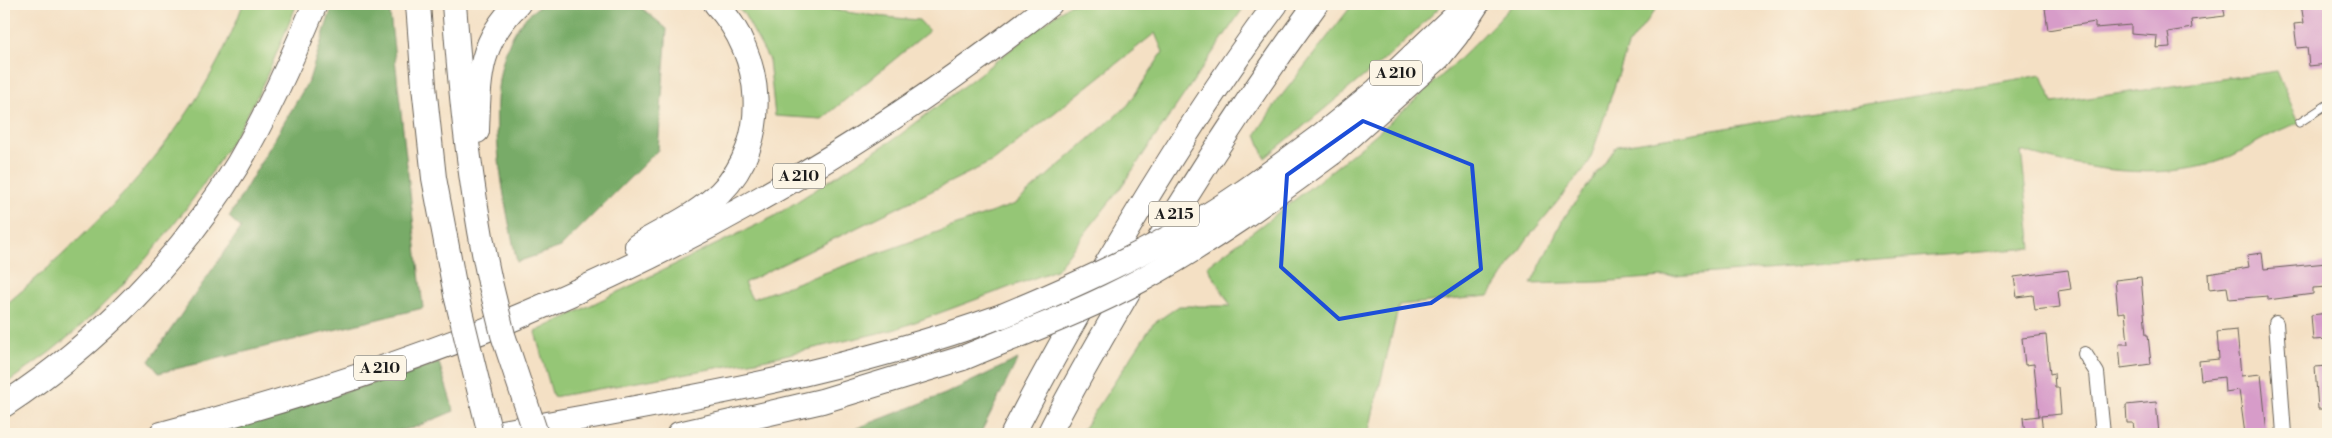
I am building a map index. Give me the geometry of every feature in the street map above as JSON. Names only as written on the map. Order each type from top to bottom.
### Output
[{"type":"highway","points":[[4,405],[52,371],[96,334],[141,291],[174,254],[210,207],[237,164],[289,67],[316,4]]},
{"type":"highway","points":[[418,4],[424,86],[434,178],[456,295],[491,434]]},
{"type":"highway","points":[[454,4],[465,134],[480,233],[503,335],[536,434]]},
{"type":"highway","points":[[474,190],[480,71],[493,34],[518,4]]},
{"type":"highway","points":[[526,313],[696,213],[734,177],[750,142],[756,96],[751,65],[743,42],[729,18],[716,4]]},
{"type":"highway","name":"A 210","points":[[161,434],[231,416],[409,358],[526,313],[692,236],[821,164],[886,122],[1002,42],[1050,4]]},
{"type":"highway","name":"A 215","points":[[1013,434],[1058,347],[1128,228],[1185,136],[1276,4]]},
{"type":"highway","name":"A 215","points":[[1049,434],[1079,377],[1180,204],[1268,70],[1316,4]]},
{"type":"highway","name":"A 210","points":[[491,434],[760,385],[888,354],[1002,316],[1089,278],[1149,248],[1325,145],[1377,90],[1468,4]]},
{"type":"highway","points":[[679,434],[822,400],[964,358],[1076,312],[1166,266],[1263,205],[1325,145],[1439,57],[1456,36],[1477,4]]},
{"type":"street","points":[[2276,323],[2284,434]]},
{"type":"street","points":[[2086,354],[2097,374],[2103,434]]},
{"type":"lane","points":[[2299,123],[2328,104]]},
{"type":"highlighted area","points":[[1363,121],[1472,165],[1481,269],[1431,303],[1339,319],[1281,267],[1287,175]]},
{"type":"green space","points":[[793,3],[860,14],[919,20],[929,31],[822,119],[775,116],[769,60],[744,14],[732,4]]},
{"type":"green space","points":[[243,4],[297,4],[257,95],[223,155],[180,217],[131,276],[78,329],[4,385],[4,306],[76,242],[144,170],[174,132],[201,92],[224,49]]},
{"type":"green space","points":[[333,4],[391,4],[390,14],[423,308],[159,373],[149,361],[241,228],[229,217],[309,80]]},
{"type":"green space","points":[[543,4],[637,4],[667,29],[658,150],[561,247],[517,262],[499,162],[498,87],[505,53],[520,25]]},
{"type":"green space","points":[[1070,4],[1246,4],[1119,190],[1056,270],[896,329],[767,359],[553,397],[535,332],[773,217],[900,135]],"holes":[[[1155,33],[1163,52],[1128,105],[1015,204],[752,299],[744,283],[995,160]]]},
{"type":"green space","points":[[1353,4],[1443,4],[1392,53],[1265,158],[1256,134],[1279,99]]},
{"type":"green space","points":[[1513,4],[1660,4],[1628,46],[1589,163],[1527,239],[1489,296],[1399,305],[1368,434],[1080,434],[1153,324],[1179,306],[1231,306],[1207,266],[1288,205],[1405,109]]},
{"type":"green space","points":[[2277,71],[2299,123],[2289,126],[2220,161],[2173,171],[2120,171],[2068,163],[2021,151],[2032,248],[1599,282],[1531,284],[1563,219],[1617,146],[2042,75],[2053,103]]},
{"type":"green space","points":[[1018,359],[980,434],[842,434],[945,394]]},
{"type":"green space","points":[[439,363],[454,411],[413,428],[380,434],[206,434]]},
{"type":"building","points":[[2053,4],[2223,4],[2225,16],[2191,20],[2192,28],[2168,32],[2170,47],[2156,48],[2157,36],[2131,34],[2131,25],[2095,28],[2095,22],[2048,30],[2045,8],[2054,7]]},
{"type":"building","points":[[2301,4],[2328,4],[2328,64],[2309,66],[2307,47],[2297,48],[2294,24],[2304,23]]},
{"type":"building","points":[[2262,253],[2264,269],[2327,263],[2328,287],[2313,288],[2313,294],[2268,300],[2268,296],[2229,299],[2227,287],[2209,289],[2208,274],[2249,267],[2247,255]]},
{"type":"building","points":[[2068,270],[2071,289],[2058,291],[2060,307],[2035,310],[2033,295],[2017,297],[2014,277]]},
{"type":"building","points":[[2141,277],[2146,335],[2148,335],[2151,364],[2121,368],[2119,344],[2128,344],[2125,312],[2118,313],[2115,280]]},
{"type":"building","points":[[2328,313],[2328,339],[2313,340],[2311,315]]},
{"type":"building","points":[[2237,330],[2241,376],[2261,374],[2267,434],[2245,434],[2239,390],[2225,392],[2224,377],[2201,380],[2199,361],[2219,359],[2217,332]]},
{"type":"building","points":[[2046,335],[2050,374],[2054,373],[2055,388],[2059,388],[2061,414],[2041,416],[2043,432],[2025,434],[2023,418],[2039,416],[2034,364],[2025,365],[2022,338]]},
{"type":"building","points":[[2328,366],[2328,409],[2318,409],[2315,367]]},
{"type":"building","points":[[2156,402],[2159,434],[2135,434],[2133,423],[2127,423],[2126,405]]}]
